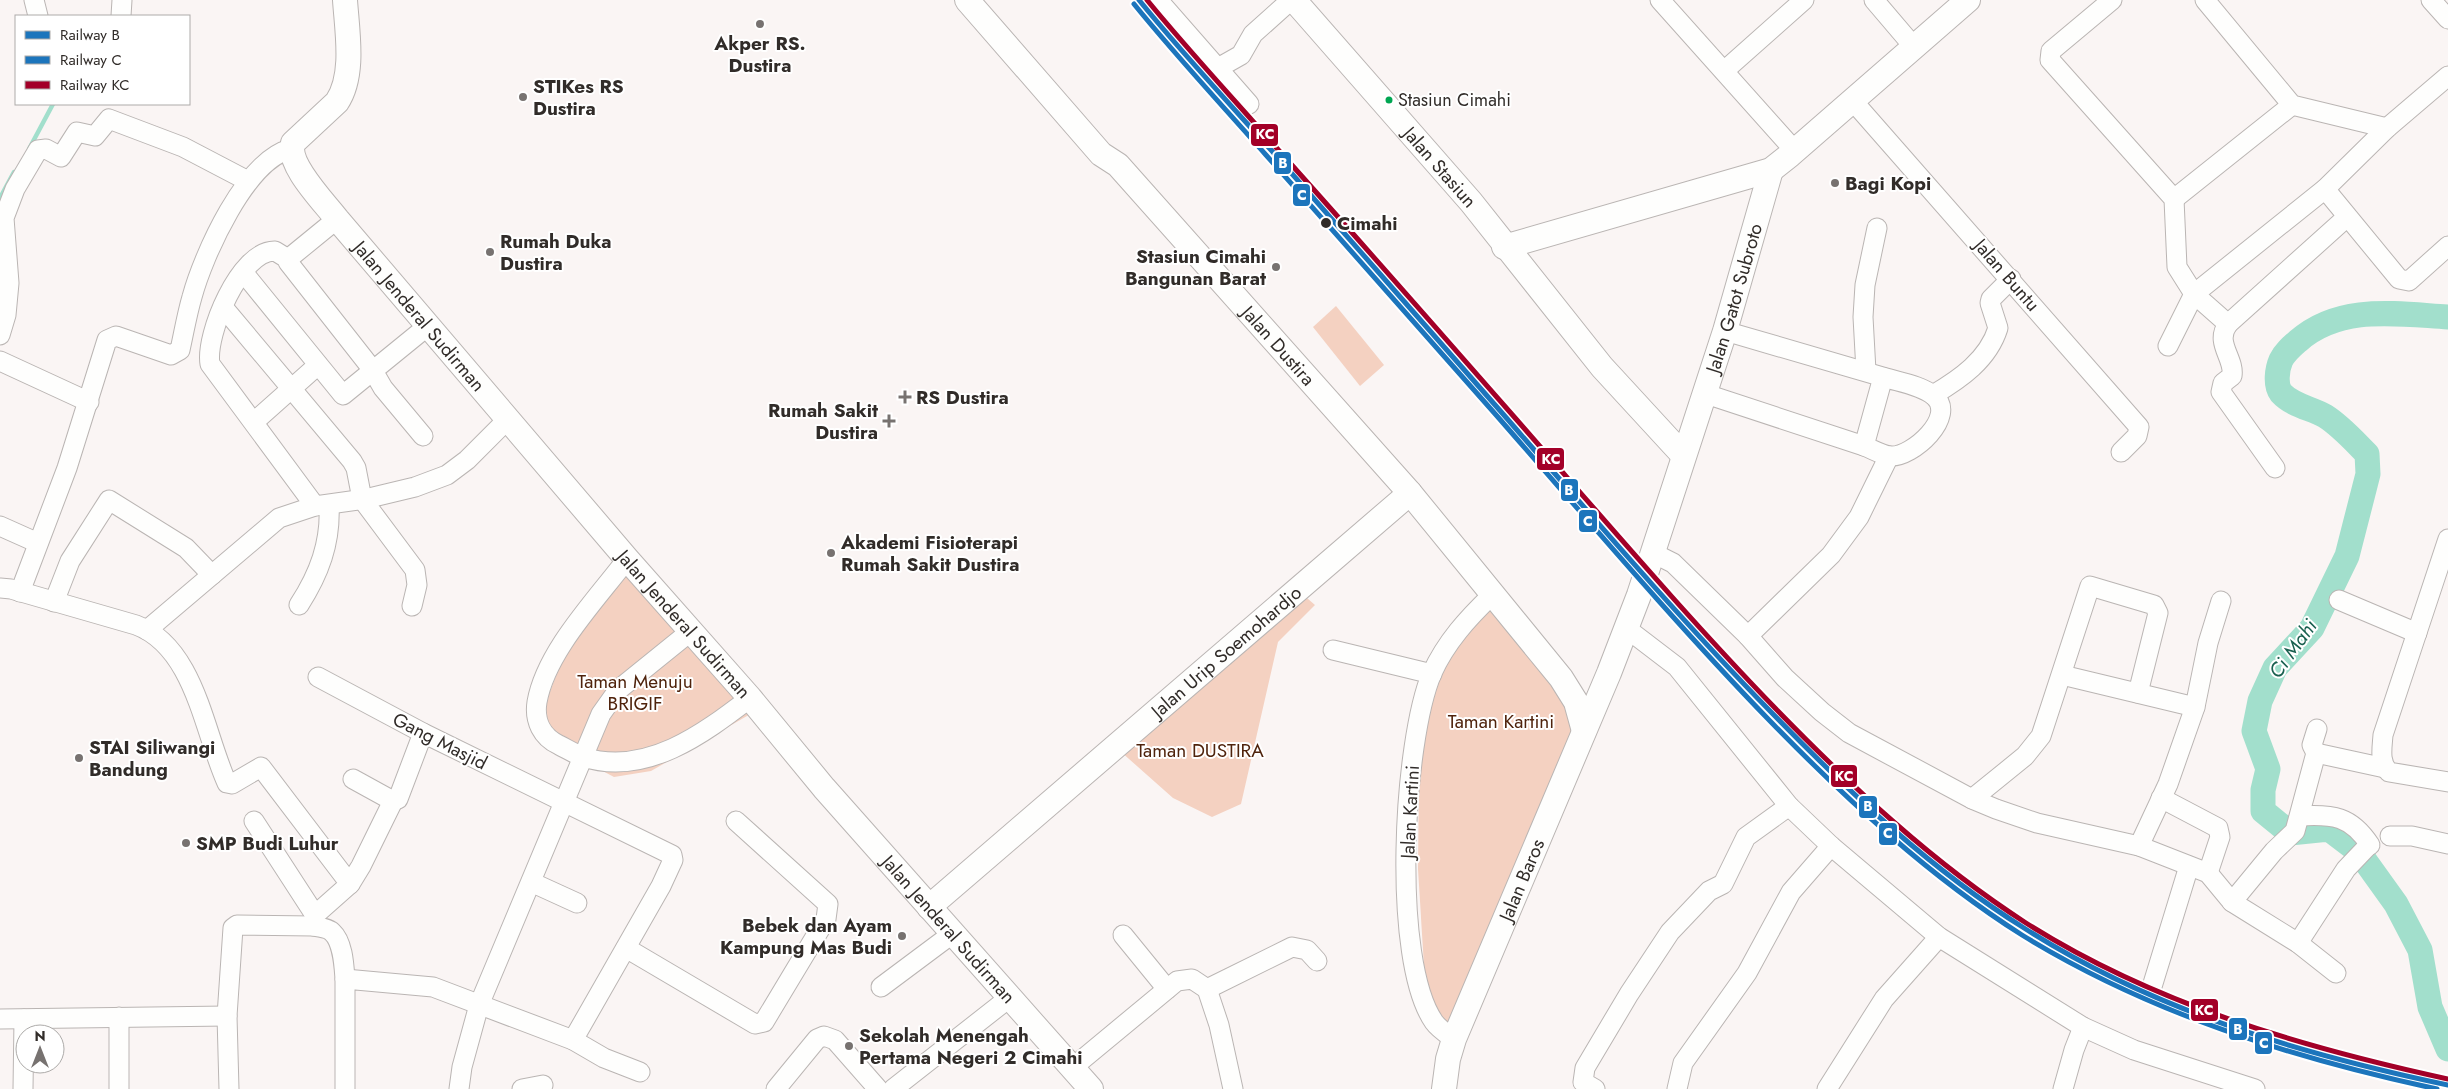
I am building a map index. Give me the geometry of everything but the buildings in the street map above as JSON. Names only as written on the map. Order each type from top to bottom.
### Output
[{"type":"main road","points":[[291,149],[293,143],[305,130],[337,102],[342,94],[347,66],[345,0]]},
{"type":"main road","name":"Jalan Dustira","points":[[967,0],[1101,154],[1118,165],[1410,493],[1561,678],[1576,702],[1584,731]]},
{"type":"main road","points":[[986,0],[1110,147],[1118,165]]},
{"type":"main road","name":"Jalan Stasiun","points":[[1292,0],[1470,202],[1504,247],[1602,367],[1683,455]]},
{"type":"main road","points":[[1504,247],[1770,170],[1795,151],[1968,0]]},
{"type":"main road","name":"Jalan Jenderal Sudirman","points":[[291,149],[295,164],[337,219],[627,559],[750,698],[824,788],[1091,1089]]},
{"type":"main road","name":"Jalan Gatot Subroto","points":[[1610,673],[1653,553],[1683,455],[1725,331],[1770,170]]},
{"type":"main road","points":[[1735,179],[1748,184],[1756,192],[1760,211]]},
{"type":"main road","name":"Jalan Urip Soemohardjo","points":[[929,907],[1410,493]]},
{"type":"main road","points":[[1561,678],[1580,682],[1595,682],[1610,673]]},
{"type":"main road","name":"Jalan Baros","points":[[1444,1089],[1448,1059],[1454,1039],[1610,673]]},
{"type":"street","points":[[34,0],[38,15]]},
{"type":"street","points":[[121,15],[122,0]]},
{"type":"street","points":[[1158,0],[1249,104]]},
{"type":"street","points":[[1218,68],[1241,55],[1253,34],[1292,0]]},
{"type":"street","points":[[1660,0],[1795,151]]},
{"type":"street","points":[[1724,71],[1804,0]]},
{"type":"street","points":[[1874,0],[1914,47]]},
{"type":"street","points":[[2205,0],[2292,105],[2387,128]]},
{"type":"street","points":[[2431,0],[2448,19]]},
{"type":"street","points":[[2101,4],[2051,51],[2050,60],[2174,198],[2177,267],[2194,294],[2228,324]]},
{"type":"street","points":[[2168,346],[2194,294],[2325,190],[2387,128],[2448,76]]},
{"type":"street","name":"Jalan Buntu","points":[[1852,100],[2139,427],[2137,436],[2121,452]]},
{"type":"street","points":[[2174,198],[2292,105]]},
{"type":"street","points":[[0,335],[6,315],[9,283],[4,218],[15,189],[38,150],[46,149],[61,157],[77,132],[95,136],[109,119],[183,147],[248,181]]},
{"type":"street","points":[[291,149],[271,158],[248,181],[234,202],[204,264],[192,296],[180,350],[176,354],[171,355],[116,336],[111,336],[107,340],[89,402],[38,543],[8,588],[147,630],[161,639],[183,668],[209,729],[218,763],[227,782],[232,784],[261,767],[350,884]]},
{"type":"street","points":[[2325,190],[2404,281],[2409,281],[2448,246]]},
{"type":"street","points":[[2275,468],[2221,392],[2223,383],[2232,376],[2233,370],[2223,342],[2224,329],[2347,217]]},
{"type":"street","points":[[288,259],[337,219]]},
{"type":"street","points":[[1864,446],[1874,374],[1863,318],[1865,285],[1877,228]]},
{"type":"street","points":[[298,605],[313,583],[330,535],[322,506],[210,364],[211,340],[232,286],[243,272],[272,250],[288,259],[288,262],[372,369],[383,388],[423,436]]},
{"type":"street","points":[[243,272],[343,395],[372,369],[429,325]]},
{"type":"street","points":[[1932,395],[1973,367],[1987,351],[1998,328],[1991,309],[1991,299],[2011,280]]},
{"type":"street","points":[[223,307],[354,464],[362,499],[415,570],[417,585],[412,606]]},
{"type":"street","points":[[1704,392],[1889,456],[1904,454],[1914,449],[1936,426],[1939,415],[1938,404],[1932,395],[1874,374],[1725,331]]},
{"type":"street","points":[[0,360],[89,402]]},
{"type":"street","points":[[254,422],[318,365]]},
{"type":"street","points":[[147,630],[279,518],[322,506],[415,487],[447,475],[467,460],[508,418]]},
{"type":"street","points":[[1748,636],[1831,555],[1859,517],[1889,456]]},
{"type":"street","points":[[54,602],[70,561],[106,504],[111,500],[186,548],[212,575]]},
{"type":"street","points":[[0,526],[38,543]]},
{"type":"street","points":[[2385,768],[2382,754],[2383,736],[2416,633],[2444,564],[2448,539]]},
{"type":"street","points":[[1653,553],[1673,563],[1748,636],[1785,678],[1822,712],[1848,732],[1972,799],[2037,822],[2139,846],[2208,873],[2232,902],[2298,944],[2336,973]]},
{"type":"street","points":[[627,559],[586,610],[544,677],[537,703],[539,727],[544,734],[553,742],[584,757],[631,762],[652,758],[711,728],[750,698]]},
{"type":"street","points":[[1972,799],[2000,778],[2034,746],[2041,736],[2090,586],[2154,605],[2157,608],[2158,613],[2138,693]]},
{"type":"street","name":"Jalan Kartini","points":[[1454,1039],[1434,1021],[1425,1003],[1416,971],[1408,920],[1405,829],[1410,775],[1420,716],[1432,674],[1448,645],[1468,619],[1492,595]]},
{"type":"street","points":[[2339,600],[2416,633]]},
{"type":"street","points":[[2139,846],[2162,798],[2195,707],[2208,643],[2221,601]]},
{"type":"street","points":[[1626,628],[1660,652],[1677,667],[1789,806],[1831,846],[1939,937],[2084,1027],[2134,1050],[2254,1089]]},
{"type":"street","points":[[459,1089],[462,1067],[479,1005],[601,714],[618,690],[692,632]]},
{"type":"street","points":[[1333,650],[1432,674]]},
{"type":"street","points":[[2062,675],[2195,707]]},
{"type":"street","name":"Gang Masjid","points":[[318,677],[423,732],[673,856],[661,886],[626,948]]},
{"type":"street","points":[[2232,902],[2274,852],[2295,831],[2316,753],[2312,744],[2317,729]]},
{"type":"street","points":[[229,1089],[227,1016],[233,928],[237,925],[314,921],[350,884],[393,801],[398,800],[423,732]]},
{"type":"street","points":[[2316,753],[2385,768],[2389,772],[2448,782]]},
{"type":"street","points":[[353,779],[393,801]]},
{"type":"street","points":[[2162,798],[2218,828],[2220,837],[2208,873]]},
{"type":"street","points":[[1583,1087],[1585,1068],[1629,994],[1670,932],[1709,891],[1723,884],[1746,837],[1789,806]]},
{"type":"street","points":[[2298,944],[2346,869],[2368,846],[2362,832],[2335,815],[2300,818]]},
{"type":"street","points":[[254,821],[314,921],[330,930],[336,938],[343,957],[345,979],[345,1089]]},
{"type":"street","points":[[573,1040],[626,948],[755,1024],[762,1024],[767,1019],[826,919],[829,909],[828,904],[736,821]]},
{"type":"street","points":[[2390,836],[2412,836],[2448,844]]},
{"type":"street","points":[[1677,1089],[1683,1063],[1747,973],[1791,892],[1831,846]]},
{"type":"street","points":[[2151,990],[2188,866]]},
{"type":"street","points":[[531,882],[577,904]]},
{"type":"street","points":[[881,987],[952,934]]},
{"type":"street","points":[[1123,935],[1167,989]]},
{"type":"street","points":[[1827,1089],[1884,999],[1939,937]]},
{"type":"street","points":[[1207,989],[1292,947],[1307,950],[1317,961]]},
{"type":"street","points":[[345,979],[433,987],[573,1040],[604,1058],[640,1072]]},
{"type":"street","points":[[1072,1068],[1167,989],[1178,982],[1192,979],[1207,989],[1220,1025],[1233,1089]]},
{"type":"street","points":[[898,1085],[1009,998]]},
{"type":"street","points":[[0,1019],[227,1016]]},
{"type":"street","points":[[119,1017],[119,1089]]},
{"type":"street","points":[[23,1089],[24,1018]]},
{"type":"street","points":[[2063,1089],[2074,1050],[2084,1027]]},
{"type":"street","points":[[776,1089],[817,1039],[824,1036],[835,1040],[878,1089]]},
{"type":"street","points":[[522,1089],[543,1085]]},
{"type":"green space","points":[[1336,306],[1384,365],[1360,386],[1313,327]]},
{"type":"green space","name":"Taman Menuju BRIGIF","points":[[631,568],[754,712],[651,771],[614,777],[542,739],[541,715],[559,668],[590,615]]},
{"type":"green space","name":"Taman DUSTIRA","points":[[1300,592],[1315,605],[1278,642],[1241,804],[1212,817],[1173,798],[1120,751]]},
{"type":"green space","name":"Taman Kartini","points":[[1492,607],[1574,708],[1571,738],[1451,1030],[1432,1003],[1424,966],[1418,869],[1419,769],[1428,720],[1441,669],[1455,642]]},
{"type":"waterway","points":[[29,149],[52,105]]},
{"type":"waterway","points":[[0,198],[14,172]]},
{"type":"waterway","name":"Ci Mahi","points":[[2448,317],[2409,314],[2350,316],[2314,329],[2284,354],[2281,360],[2277,377],[2281,393],[2297,404],[2320,413],[2342,429],[2367,454],[2368,474],[2347,556],[2312,628],[2275,668],[2260,701],[2254,731],[2268,769],[2263,790],[2263,811],[2290,833],[2329,829],[2358,851],[2396,904],[2420,950],[2430,1007],[2448,1049]]},
{"type":"rail line","name":"B","points":[[1139,0],[1669,603],[1772,713],[1831,772],[1923,855],[1989,905],[2024,928],[2073,957],[2123,983],[2175,1006],[2228,1026],[2337,1059],[2448,1085]]},
{"type":"rail line","name":"KC","points":[[1147,0],[1707,636],[1834,767],[1926,849],[1958,875],[2026,923],[2075,952],[2177,1000],[2284,1037],[2338,1053],[2448,1079]]},
{"type":"rail line","name":"C","points":[[1134,4],[1700,646],[1770,721],[1890,836],[1954,888],[2022,935],[2070,963],[2120,988],[2223,1030],[2275,1047],[2329,1063],[2437,1089]]},
{"type":"place","name":"Akper RS. Dustira","points":[[760,24]]},
{"type":"place","name":"STIKes RS Dustira","points":[[523,97]]},
{"type":"place","name":"Stasiun Cimahi","points":[[1389,100]]},
{"type":"place","name":"Bagi Kopi","points":[[1835,183]]},
{"type":"place","name":"Cimahi","points":[[1326,223]]},
{"type":"place","name":"Rumah Duka Dustira","points":[[490,252]]},
{"type":"place","name":"Stasiun Cimahi Bangunan Barat","points":[[1276,267]]},
{"type":"place","name":"RS Dustira","points":[[905,397]]},
{"type":"place","name":"Rumah Sakit Dustira","points":[[889,421]]},
{"type":"place","name":"Akademi Fisioterapi Rumah Sakit Dustira","points":[[831,553]]},
{"type":"place","name":"STAI Siliwangi Bandung","points":[[79,758]]},
{"type":"place","name":"SMP Budi Luhur","points":[[186,843]]},
{"type":"place","name":"Bebek dan Ayam Kampung Mas Budi","points":[[902,936]]},
{"type":"place","name":"Sekolah Menengah Pertama Negeri 2 Cimahi","points":[[849,1046]]}]
